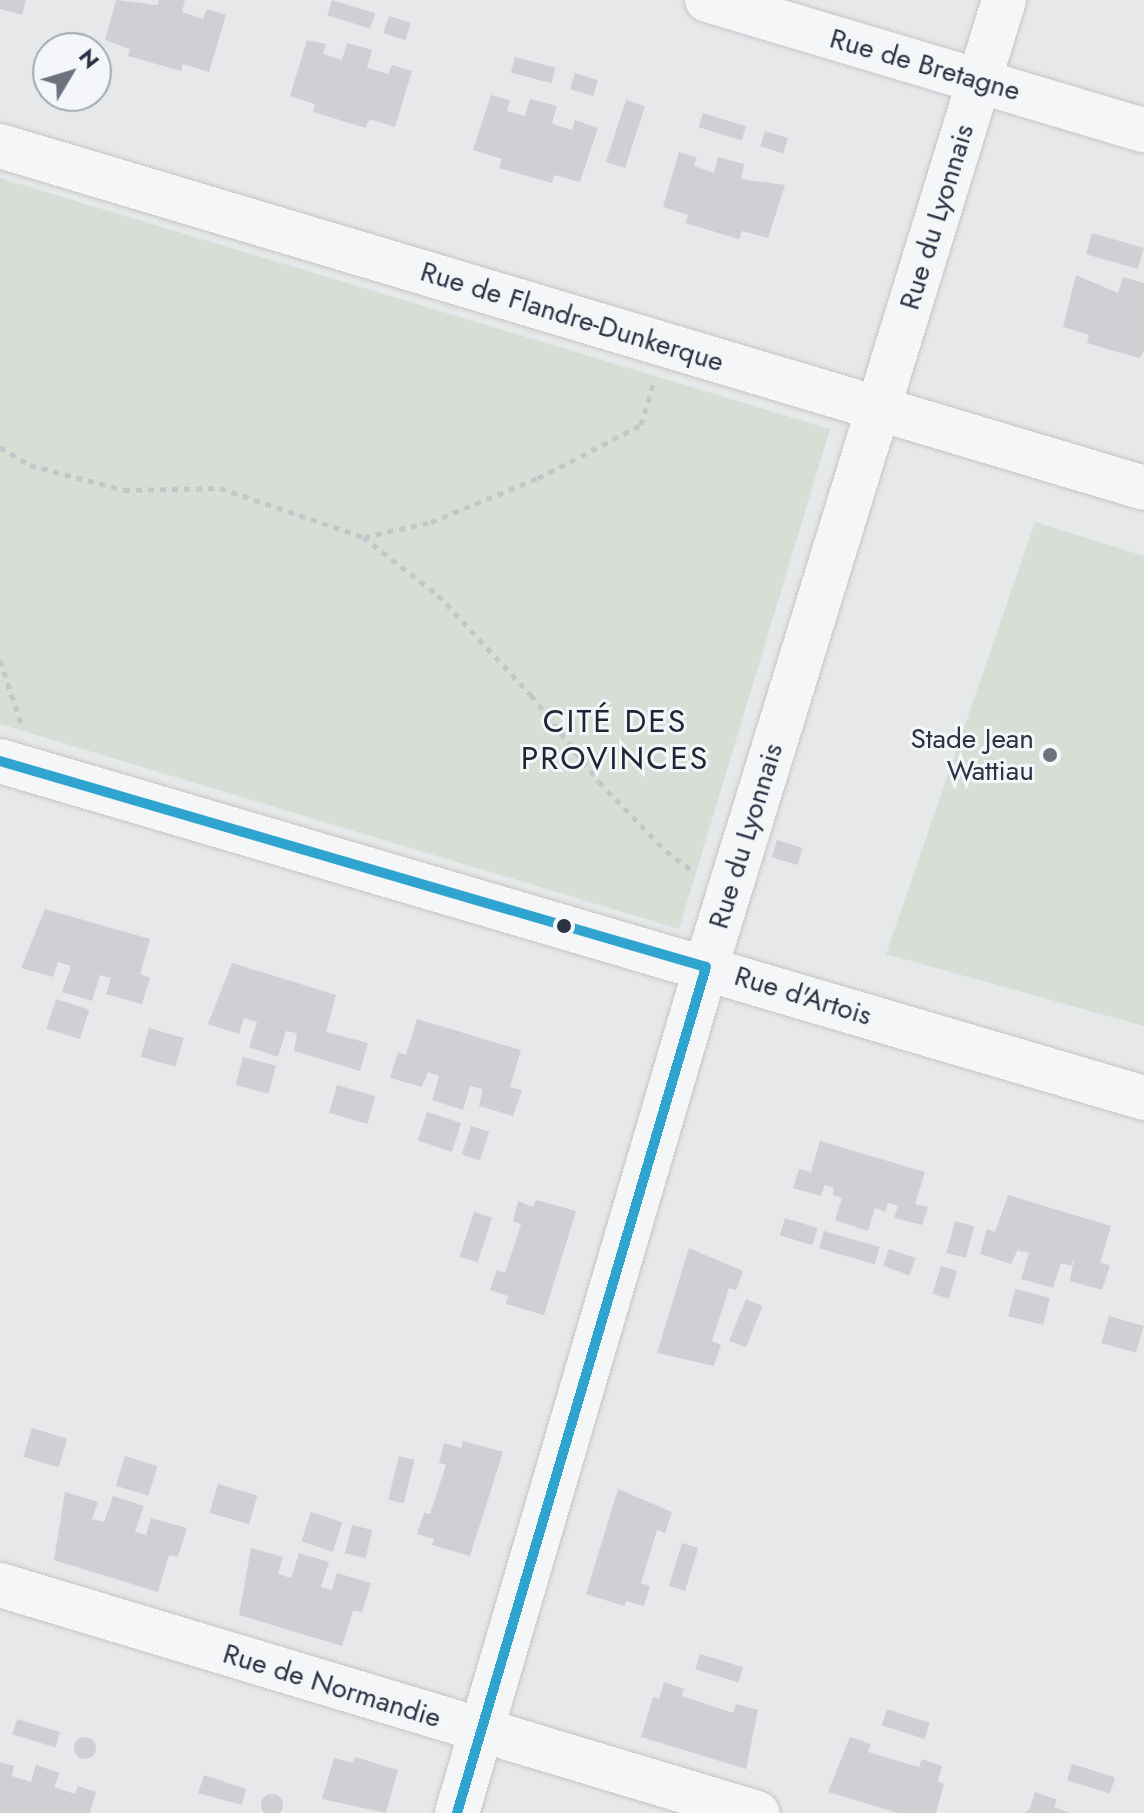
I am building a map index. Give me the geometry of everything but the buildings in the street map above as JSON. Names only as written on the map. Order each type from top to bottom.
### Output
[{"type":"street","name":"Rue de Bretagne","points":[[707,0],[1144,130]]},
{"type":"street","name":"Rue du Lyonnais","points":[[457,1813],[706,967],[1004,0]]},
{"type":"street","name":"Rue de Flandre-Dunkerque","points":[[0,146],[1144,488]]},
{"type":"street","name":"Rue d'Artois","points":[[19,767],[1144,1098]]},
{"type":"street","name":"Rue de Normandie","points":[[0,1585],[757,1813]]},
{"type":"path","points":[[363,537],[431,522],[538,478],[641,425],[664,345]]},
{"type":"path","points":[[0,447],[30,465],[124,490],[220,488],[363,537],[438,595],[666,851],[728,896]]},
{"type":"path","points":[[0,660],[19,767]]},
{"type":"shaded area","points":[[0,178],[830,429],[679,929],[0,724]]},
{"type":"shaded area","name":"Stade Jean Wattiau","points":[[1035,522],[1144,556],[1144,1026],[886,954]]},
{"type":"transit line","points":[[0,761],[706,967]]},
{"type":"transit line","points":[[457,1813],[706,967]]},
{"type":"place","name":"Stade Jean Wattiau","points":[[1050,755]]},
{"type":"district","name":"CITÉ DES PROVINCES","points":[[615,740]]}]
